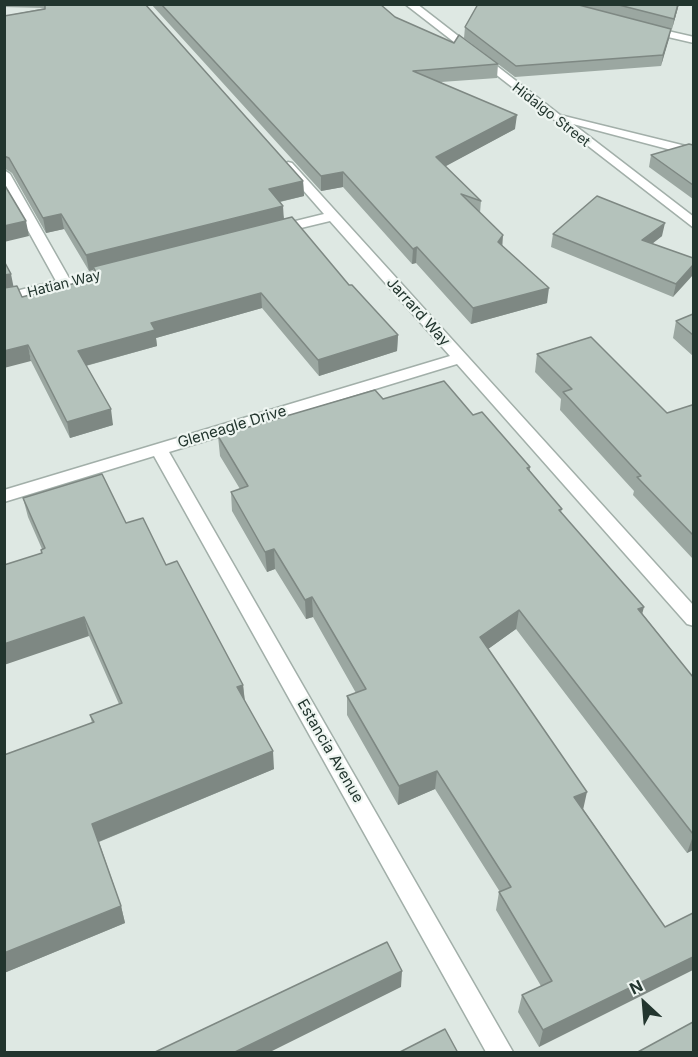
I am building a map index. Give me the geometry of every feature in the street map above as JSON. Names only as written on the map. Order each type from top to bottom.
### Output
[{"type":"street","name":"Hidalgo Street","points":[[410,4],[693,224]]},
{"type":"street","points":[[636,27],[693,40]]},
{"type":"street","points":[[552,116],[693,152]]},
{"type":"street","name":"Jarrard Way","points":[[277,154],[693,619]]},
{"type":"street","points":[[4,174],[65,284]]},
{"type":"street","points":[[262,233],[332,216]]},
{"type":"street","name":"Hatian Way","points":[[4,299],[135,266]]},
{"type":"street","name":"Gleneagle Drive","points":[[4,496],[460,358]]},
{"type":"street","name":"Estancia Avenue","points":[[159,450],[500,1053]]},
{"type":"building","points":[[45,4],[145,4],[303,181],[269,189],[283,206],[86,255],[61,214],[43,218],[9,158],[4,156],[4,16],[45,9]]},
{"type":"building","points":[[161,4],[380,4],[395,17],[454,43],[459,35],[498,64],[413,71],[517,115],[436,157],[481,201],[461,194],[503,235],[498,242],[549,288],[473,308],[417,247],[413,249],[343,172],[321,176]]},
{"type":"building","points":[[478,4],[575,4],[671,29],[663,55],[516,66],[465,27]]},
{"type":"building","points":[[615,4],[678,4],[674,19]]},
{"type":"building","points":[[689,144],[693,145],[693,185],[651,155]]},
{"type":"building","points":[[4,184],[26,221],[4,226]]},
{"type":"building","points":[[597,196],[665,223],[642,240],[693,258],[693,265],[676,284],[553,234]]},
{"type":"building","points":[[292,217],[349,285],[352,285],[398,335],[318,360],[261,293],[151,323],[155,330],[78,351],[111,409],[67,422],[28,345],[4,351],[4,288],[17,286],[22,297],[99,277],[93,267]]},
{"type":"building","points":[[4,261],[11,274],[4,275]]},
{"type":"building","points":[[693,314],[693,335],[676,321]]},
{"type":"building","points":[[591,337],[667,413],[692,405],[693,535],[637,477],[641,476],[563,392],[572,389],[537,354]]},
{"type":"building","points":[[444,381],[473,415],[482,412],[530,467],[527,468],[562,509],[559,510],[644,607],[638,609],[693,677],[693,834],[519,610],[480,637],[587,792],[574,797],[665,927],[693,913],[693,957],[543,1030],[522,995],[552,981],[499,892],[511,887],[437,771],[399,786],[347,696],[366,689],[312,597],[305,600],[274,549],[265,552],[231,492],[248,486],[218,436],[375,390],[383,399]]},
{"type":"building","points":[[102,474],[126,523],[143,518],[166,565],[177,561],[243,685],[237,687],[273,751],[92,824],[121,906],[4,953],[4,755],[94,722],[90,715],[122,703],[84,617],[4,644],[4,565],[42,553],[41,550],[45,548],[23,498]]},
{"type":"building","points":[[387,942],[402,971],[233,1053],[153,1053]]},
{"type":"building","points":[[693,1022],[693,1053],[636,1053]]},
{"type":"building","points":[[445,1029],[458,1053],[398,1053]]}]
